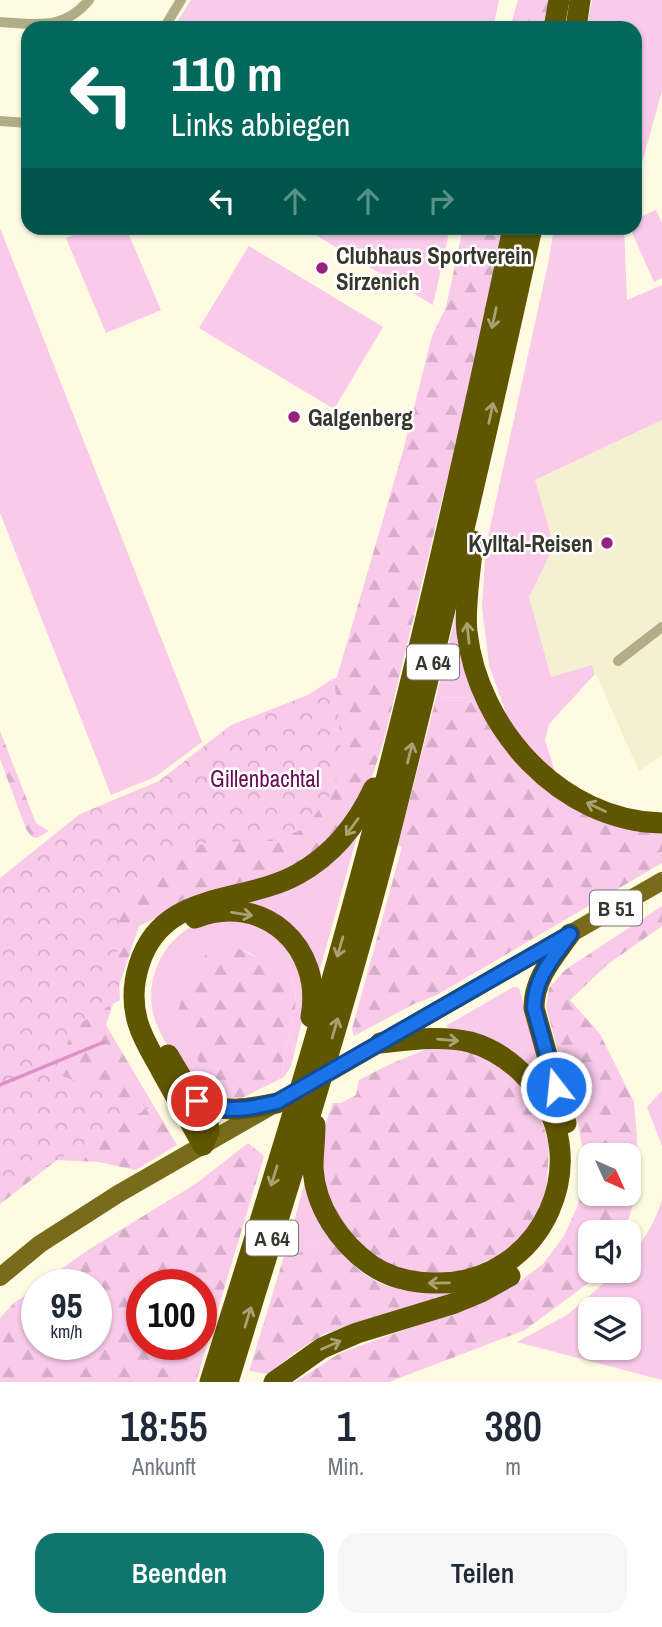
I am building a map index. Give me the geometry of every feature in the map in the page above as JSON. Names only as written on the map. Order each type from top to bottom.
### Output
[{"type":"highway","points":[[555,21],[559,0]]},
{"type":"highway","points":[[577,21],[580,0]]},
{"type":"highway","name":"A 64","points":[[210,1382],[285,1107],[359,882],[456,496],[512,235]]},
{"type":"highway","name":"A 64","points":[[228,1382],[317,1094],[387,843],[477,480],[530,235]]},
{"type":"highway","points":[[477,480],[467,631],[481,689],[500,727],[549,782],[601,810],[646,822],[662,823]]},
{"type":"highway","points":[[203,1145],[137,1021],[134,983],[142,955],[159,930],[182,912],[211,900],[285,881],[322,859],[338,845],[358,819],[394,745]]},
{"type":"highway","points":[[197,1101],[228,1111],[285,1107],[313,1005],[313,987],[308,964],[301,950],[281,929],[259,917],[229,912],[201,916],[179,928],[158,951],[147,983],[147,1008],[154,1030],[197,1101],[207,1117],[209,1127],[203,1145]]},
{"type":"highway","points":[[274,1382],[322,1348],[357,1333],[481,1293],[533,1257],[548,1238],[562,1215],[571,1184],[572,1153],[534,1008],[534,995],[544,970],[570,934]]},
{"type":"highway","points":[[317,1094],[313,1169],[320,1197],[329,1221],[359,1256],[374,1267],[394,1276],[419,1283],[447,1284],[471,1280],[498,1269],[524,1250],[540,1230],[553,1204],[559,1180],[560,1154],[555,1126],[536,1086],[502,1056],[471,1042],[445,1038],[380,1043]]},
{"type":"main road","name":"B 51","points":[[0,1278],[40,1244],[76,1220],[203,1145],[285,1107],[347,1061],[662,881]]},
{"type":"street","points":[[62,21],[78,13],[89,0]]},
{"type":"street","points":[[168,21],[181,0]]},
{"type":"street","points":[[0,22],[21,22]]},
{"type":"street","points":[[0,121],[21,122]]},
{"type":"street","points":[[618,662],[662,627]]},
{"type":"shaded area","points":[[662,420],[662,755],[639,771],[592,665],[551,677],[529,597],[554,546],[535,480]]},
{"type":"green space","points":[[191,0],[499,0],[494,21],[178,21]]},
{"type":"green space","points":[[518,0],[550,0],[546,21],[512,21]]},
{"type":"green space","points":[[592,0],[662,0],[662,91],[642,163],[642,21],[588,21]]},
{"type":"green space","points":[[656,210],[662,223],[662,278],[654,282],[633,235],[642,235],[642,216]]},
{"type":"green space","points":[[0,228],[202,742],[155,777],[111,795],[0,513]]},
{"type":"green space","points":[[73,235],[129,235],[161,310],[106,333],[66,238]]},
{"type":"green space","points":[[316,235],[448,235],[433,305]]},
{"type":"green space","points":[[461,235],[503,235],[454,460],[446,483],[384,740],[368,789],[332,841],[268,880],[207,893],[139,926],[106,1025],[177,1145],[136,1170],[98,1162],[57,1160],[0,1204],[0,880],[161,780],[301,701],[337,677],[403,451],[432,336],[446,307]]},
{"type":"green space","points":[[553,235],[624,235],[627,300],[662,285],[662,420],[535,480],[554,546],[529,597],[551,677],[592,665],[595,674],[549,724],[545,740],[556,776],[527,748],[507,716],[489,665],[482,607],[486,546]]},
{"type":"green space","points":[[249,246],[383,327],[334,409],[199,328]]},
{"type":"green space","points":[[459,600],[476,697],[436,698]]},
{"type":"green space","name":"Gillenbachtal","points":[[334,678],[342,767],[328,798],[304,829],[272,841],[208,842],[157,861],[121,896],[117,949],[120,1000],[75,1026],[54,1073],[149,1108],[11,1186],[0,1196],[0,878],[80,814],[159,781],[231,725],[308,695]]},
{"type":"green space","points":[[476,697],[529,773],[662,831],[662,863],[437,995],[414,1004],[354,1036],[352,1029],[402,847],[398,845],[436,698]]},
{"type":"green space","points":[[0,731],[36,823],[49,831],[37,838],[32,837],[26,829],[0,759]]},
{"type":"green space","points":[[358,833],[318,976],[313,964],[224,901]]},
{"type":"green space","points":[[662,906],[662,926],[608,964],[570,1000],[600,1034],[634,1102],[637,1143],[582,1143],[546,1007],[549,988],[565,970]]},
{"type":"green space","points":[[225,916],[270,927],[301,961],[306,1004],[291,1066],[284,1077],[283,1060],[296,1005],[293,983],[287,972],[277,979],[254,955],[240,950],[207,953],[234,1102],[198,1093],[158,1028],[151,996],[158,965],[176,938],[204,920]]},
{"type":"green space","points":[[237,948],[263,960],[277,978],[287,972],[293,983],[296,1005],[283,1060],[284,1077],[234,1102],[213,1091],[177,1016],[183,993],[207,953]]},
{"type":"green space","points":[[513,987],[519,988],[547,1086],[544,1088],[446,1026]]},
{"type":"green space","points":[[434,1046],[461,1049],[487,1059],[510,1074],[528,1094],[541,1118],[549,1144],[547,1185],[539,1211],[524,1234],[505,1253],[455,1275],[401,1272],[354,1244],[321,1182],[325,1125],[333,1103],[341,1103],[356,1095],[359,1080]]},
{"type":"green space","points":[[662,1091],[662,1146],[647,1107]]},
{"type":"green space","points":[[248,1143],[264,1156],[217,1312],[217,1269],[126,1269],[126,1360],[203,1360],[196,1382],[0,1382],[0,1318],[21,1298],[21,1360],[112,1360],[112,1269],[61,1269],[197,1183]]},
{"type":"green space","points":[[305,1182],[328,1236],[282,1263]]},
{"type":"green space","points":[[662,1199],[662,1380],[586,1360],[641,1360],[641,1297],[588,1297],[604,1283],[641,1283],[641,1243]]},
{"type":"green space","points":[[578,1205],[632,1206],[628,1220],[578,1220],[578,1283],[588,1283],[525,1330],[389,1382],[295,1382],[340,1353],[511,1288],[543,1264],[564,1236]]},
{"type":"green space","points":[[328,1236],[354,1265],[372,1279],[400,1288],[450,1291],[451,1296],[324,1334],[294,1353],[269,1374],[249,1371],[282,1263]]},
{"type":"green space","points":[[578,1306],[578,1358],[517,1342],[567,1315]]},
{"type":"waterway","points":[[0,1085],[104,1042]]},
{"type":"place","name":"Clubhaus Sportverein Sirzenich","points":[[322,268]]},
{"type":"place","name":"Galgenberg","points":[[294,417]]},
{"type":"place","name":"Kylltal-Reisen","points":[[607,543]]},
{"type":"route","points":[[197,1101],[228,1111],[277,1102],[570,934],[544,970],[534,995],[534,1008],[556,1087]]}]
